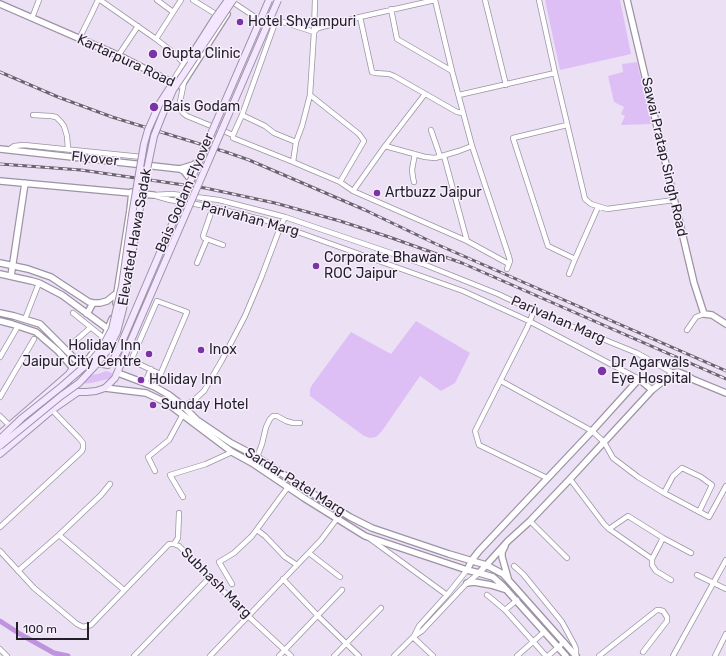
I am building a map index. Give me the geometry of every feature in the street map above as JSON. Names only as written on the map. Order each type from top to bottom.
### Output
[{"type":"main road","name":"Elevated Hawa Sadak","points":[[0,439],[22,418],[93,359],[102,348],[112,329],[122,286],[133,208],[144,144],[148,130],[160,103],[227,0]]},
{"type":"main road","name":"Bais Godam Flyover","points":[[108,365],[118,351],[269,0]]},
{"type":"main road","name":"Bais Godam Flyover","points":[[118,373],[123,358],[278,0]]},
{"type":"main road","name":"Elevated Hawa Sadak","points":[[0,446],[79,383],[107,351],[117,332],[123,309],[144,184],[154,136],[173,90],[234,1]]},
{"type":"main road","points":[[87,361],[108,365],[118,373],[105,388],[91,392],[78,392],[72,390],[67,379],[73,368],[79,363],[87,361]]},
{"type":"main road","points":[[0,434],[69,374]]},
{"type":"main road","points":[[0,454],[52,410],[78,392]]},
{"type":"street","points":[[32,18],[39,0]]},
{"type":"street","points":[[79,38],[99,0],[156,38],[174,53],[191,71]]},
{"type":"street","points":[[157,0],[173,12]]},
{"type":"street","points":[[156,38],[181,0]]},
{"type":"street","points":[[193,0],[224,18]]},
{"type":"street","points":[[172,82],[216,14],[227,0]]},
{"type":"street","points":[[293,162],[296,142],[310,95],[316,0]]},
{"type":"street","points":[[183,84],[180,108],[187,116],[233,135],[233,138],[340,182],[353,191],[467,241],[508,266],[510,257],[472,146],[435,0],[391,9],[318,28],[314,32]]},
{"type":"street","points":[[484,0],[506,85]]},
{"type":"street","points":[[539,0],[585,199],[591,204],[607,209],[674,200]]},
{"type":"street","name":"Sawai Pratap Singh Road","points":[[627,0],[694,283],[704,314]]},
{"type":"street","points":[[234,1],[255,17],[275,23],[283,22],[314,32]]},
{"type":"street","name":"Kartarpura Road","points":[[0,4],[79,38],[172,82],[183,84],[234,1]]},
{"type":"street","points":[[391,9],[397,39],[452,71]]},
{"type":"street","points":[[360,17],[372,72],[375,74],[389,74],[394,76],[457,112],[463,113]]},
{"type":"street","points":[[233,135],[242,115],[275,23]]},
{"type":"street","points":[[118,56],[138,26]]},
{"type":"street","points":[[459,95],[555,73]]},
{"type":"street","points":[[353,191],[425,94]]},
{"type":"street","points":[[310,95],[360,134],[364,141],[340,182]]},
{"type":"street","points":[[33,115],[56,117],[61,122],[67,136],[68,150]]},
{"type":"street","points":[[242,115],[265,126],[274,133],[296,142]]},
{"type":"street","points":[[567,125],[513,138],[548,246],[575,259]]},
{"type":"street","points":[[431,130],[442,156],[467,241]]},
{"type":"street","points":[[10,149],[14,146],[24,145],[142,157]]},
{"type":"street","points":[[385,146],[425,157],[435,158],[472,146]]},
{"type":"street","name":"Flyover","points":[[0,149],[180,169],[192,166],[199,161]]},
{"type":"street","points":[[414,182],[412,170],[415,154]]},
{"type":"street","points":[[180,169],[184,171],[191,180]]},
{"type":"street","points":[[0,180],[153,195]]},
{"type":"street","points":[[11,276],[25,183]]},
{"type":"street","points":[[87,361],[104,338],[115,307],[132,192]]},
{"type":"street","name":"Parivahan Marg","points":[[153,195],[172,194],[219,200],[285,217],[423,264],[637,353],[674,373]]},
{"type":"street","name":"Parivahan Marg","points":[[153,195],[170,200],[213,207],[264,220],[463,291],[529,321],[639,379]]},
{"type":"street","points":[[213,207],[203,236],[204,238],[223,245]]},
{"type":"street","points":[[569,274],[598,207]]},
{"type":"street","points":[[178,411],[183,406],[193,401],[204,391],[245,316],[262,278],[285,217]]},
{"type":"street","points":[[197,263],[207,239]]},
{"type":"street","points":[[0,264],[28,269],[51,278],[93,303],[107,301],[117,293]]},
{"type":"street","points":[[0,274],[39,283],[62,295],[108,329]]},
{"type":"street","points":[[25,319],[39,283]]},
{"type":"street","points":[[155,387],[186,312],[157,301],[132,356],[133,361],[160,374]]},
{"type":"street","points":[[87,314],[93,303]]},
{"type":"street","points":[[534,311],[476,431],[479,445],[547,478]]},
{"type":"street","points":[[0,313],[40,324],[79,363]]},
{"type":"street","points":[[73,313],[104,338]]},
{"type":"street","points":[[687,330],[696,317],[704,314],[712,315],[726,324]]},
{"type":"street","points":[[0,321],[36,332],[58,351],[73,368]]},
{"type":"street","points":[[0,357],[18,326]]},
{"type":"street","points":[[73,342],[90,328]]},
{"type":"street","points":[[0,397],[34,339]]},
{"type":"street","points":[[145,383],[150,369]]},
{"type":"street","points":[[394,656],[413,637],[422,631],[508,541],[530,521],[652,390],[674,373],[678,372],[688,376],[692,380],[726,393]]},
{"type":"street","name":"Sardar Patel Marg","points":[[118,373],[155,387],[169,395],[197,420],[231,443],[257,457],[342,512],[372,528],[486,565],[503,574],[508,579]]},
{"type":"street","points":[[413,637],[419,626],[467,570],[479,551],[639,379],[652,390]]},
{"type":"street","points":[[500,381],[592,431],[604,442],[613,458],[638,477],[698,512],[709,517],[726,486]]},
{"type":"street","name":"Sardar Patel Marg","points":[[105,388],[146,393],[167,403],[182,416],[232,452],[252,463],[365,536],[493,578],[508,590],[566,656]]},
{"type":"street","points":[[0,528],[82,451],[83,443],[52,410]]},
{"type":"street","points":[[0,416],[9,425]]},
{"type":"street","points":[[155,471],[148,457],[169,440],[182,416]]},
{"type":"street","points":[[257,457],[266,427],[273,416],[277,416],[293,423],[300,422]]},
{"type":"street","points":[[184,497],[170,475],[206,464],[232,452]]},
{"type":"street","points":[[664,493],[673,476],[682,468],[701,477],[712,485],[698,512]]},
{"type":"street","points":[[570,478],[609,529],[652,559]]},
{"type":"street","points":[[18,571],[60,535],[102,495],[110,484]]},
{"type":"street","points":[[232,584],[219,562],[234,553],[252,536],[288,487]]},
{"type":"street","points":[[210,656],[321,540],[342,512]]},
{"type":"street","points":[[174,544],[178,538],[179,513]]},
{"type":"street","points":[[609,529],[628,516],[663,538],[691,553]]},
{"type":"street","points":[[530,521],[566,558]]},
{"type":"street","points":[[257,530],[265,536],[285,557],[297,564]]},
{"type":"street","points":[[60,535],[124,590]]},
{"type":"street","points":[[365,536],[447,595]]},
{"type":"street","points":[[663,538],[652,559],[652,565],[656,572],[671,580]]},
{"type":"street","points":[[508,541],[502,552],[508,579],[574,654]]},
{"type":"street","name":"Subhash Marg","points":[[0,551],[34,588],[77,624],[83,627],[91,625],[169,544],[174,544],[179,546],[209,578],[291,656]]},
{"type":"street","points":[[309,553],[340,577]]},
{"type":"street","points":[[675,655],[726,560]]},
{"type":"street","points":[[514,566],[523,574],[562,622],[574,644],[576,650],[574,654]]},
{"type":"street","points":[[697,575],[726,589]]},
{"type":"street","points":[[134,656],[209,578]]},
{"type":"street","points":[[283,579],[359,656]]},
{"type":"street","points":[[467,583],[474,582],[508,590]]},
{"type":"street","points":[[279,656],[342,590]]},
{"type":"street","points":[[487,595],[505,610],[547,656],[564,642]]},
{"type":"street","points":[[505,610],[516,600]]},
{"type":"street","points":[[334,656],[381,608]]},
{"type":"street","points":[[599,656],[657,610],[663,611],[668,617],[667,621],[643,652]]},
{"type":"street","points":[[517,656],[544,632]]},
{"type":"street","points":[[715,656],[726,634]]},
{"type":"street","points":[[413,637],[432,656]]},
{"type":"street","points":[[1,652],[7,656]]},
{"type":"street","points":[[566,656],[574,654]]},
{"type":"shaded area","points":[[545,0],[620,0],[631,54],[560,70]]},
{"type":"shaded area","points":[[637,62],[652,124],[621,125],[625,116],[621,114],[624,107],[614,102],[608,76],[623,72],[622,64]]},
{"type":"shaded area","points":[[416,321],[470,353],[455,383],[441,391],[420,376],[382,431],[376,437],[370,438],[364,436],[310,396],[310,389],[312,385],[351,332],[391,354]]},
{"type":"shaded area","points":[[106,371],[112,373],[113,376],[108,379],[91,383],[79,384],[77,380],[81,376],[98,374]]},
{"type":"waterway","points":[[0,621],[54,653],[68,656]]},
{"type":"railway","points":[[0,72],[58,97],[112,117],[249,160],[365,210],[436,244],[726,371]]},
{"type":"railway","points":[[0,164],[81,170],[205,188],[275,203],[340,221],[462,263],[726,379]]},
{"type":"place","name":"Hotel Shyampuri","points":[[240,22]]},
{"type":"place","name":"Gupta Clinic","points":[[153,54]]},
{"type":"place","name":"Bais Godam","points":[[154,107]]},
{"type":"place","name":"Artbuzz Jaipur","points":[[377,193]]},
{"type":"place","name":"Corporate Bhawan ROC Jaipur","points":[[316,266]]},
{"type":"place","name":"Inox","points":[[201,350]]},
{"type":"place","name":"Holiday Inn Jaipur City Centre","points":[[149,354]]},
{"type":"place","name":"Dr Agarwals Eye Hospital","points":[[602,371]]},
{"type":"place","name":"Holiday Inn","points":[[141,380]]},
{"type":"place","name":"Sunday Hotel","points":[[153,405]]}]
